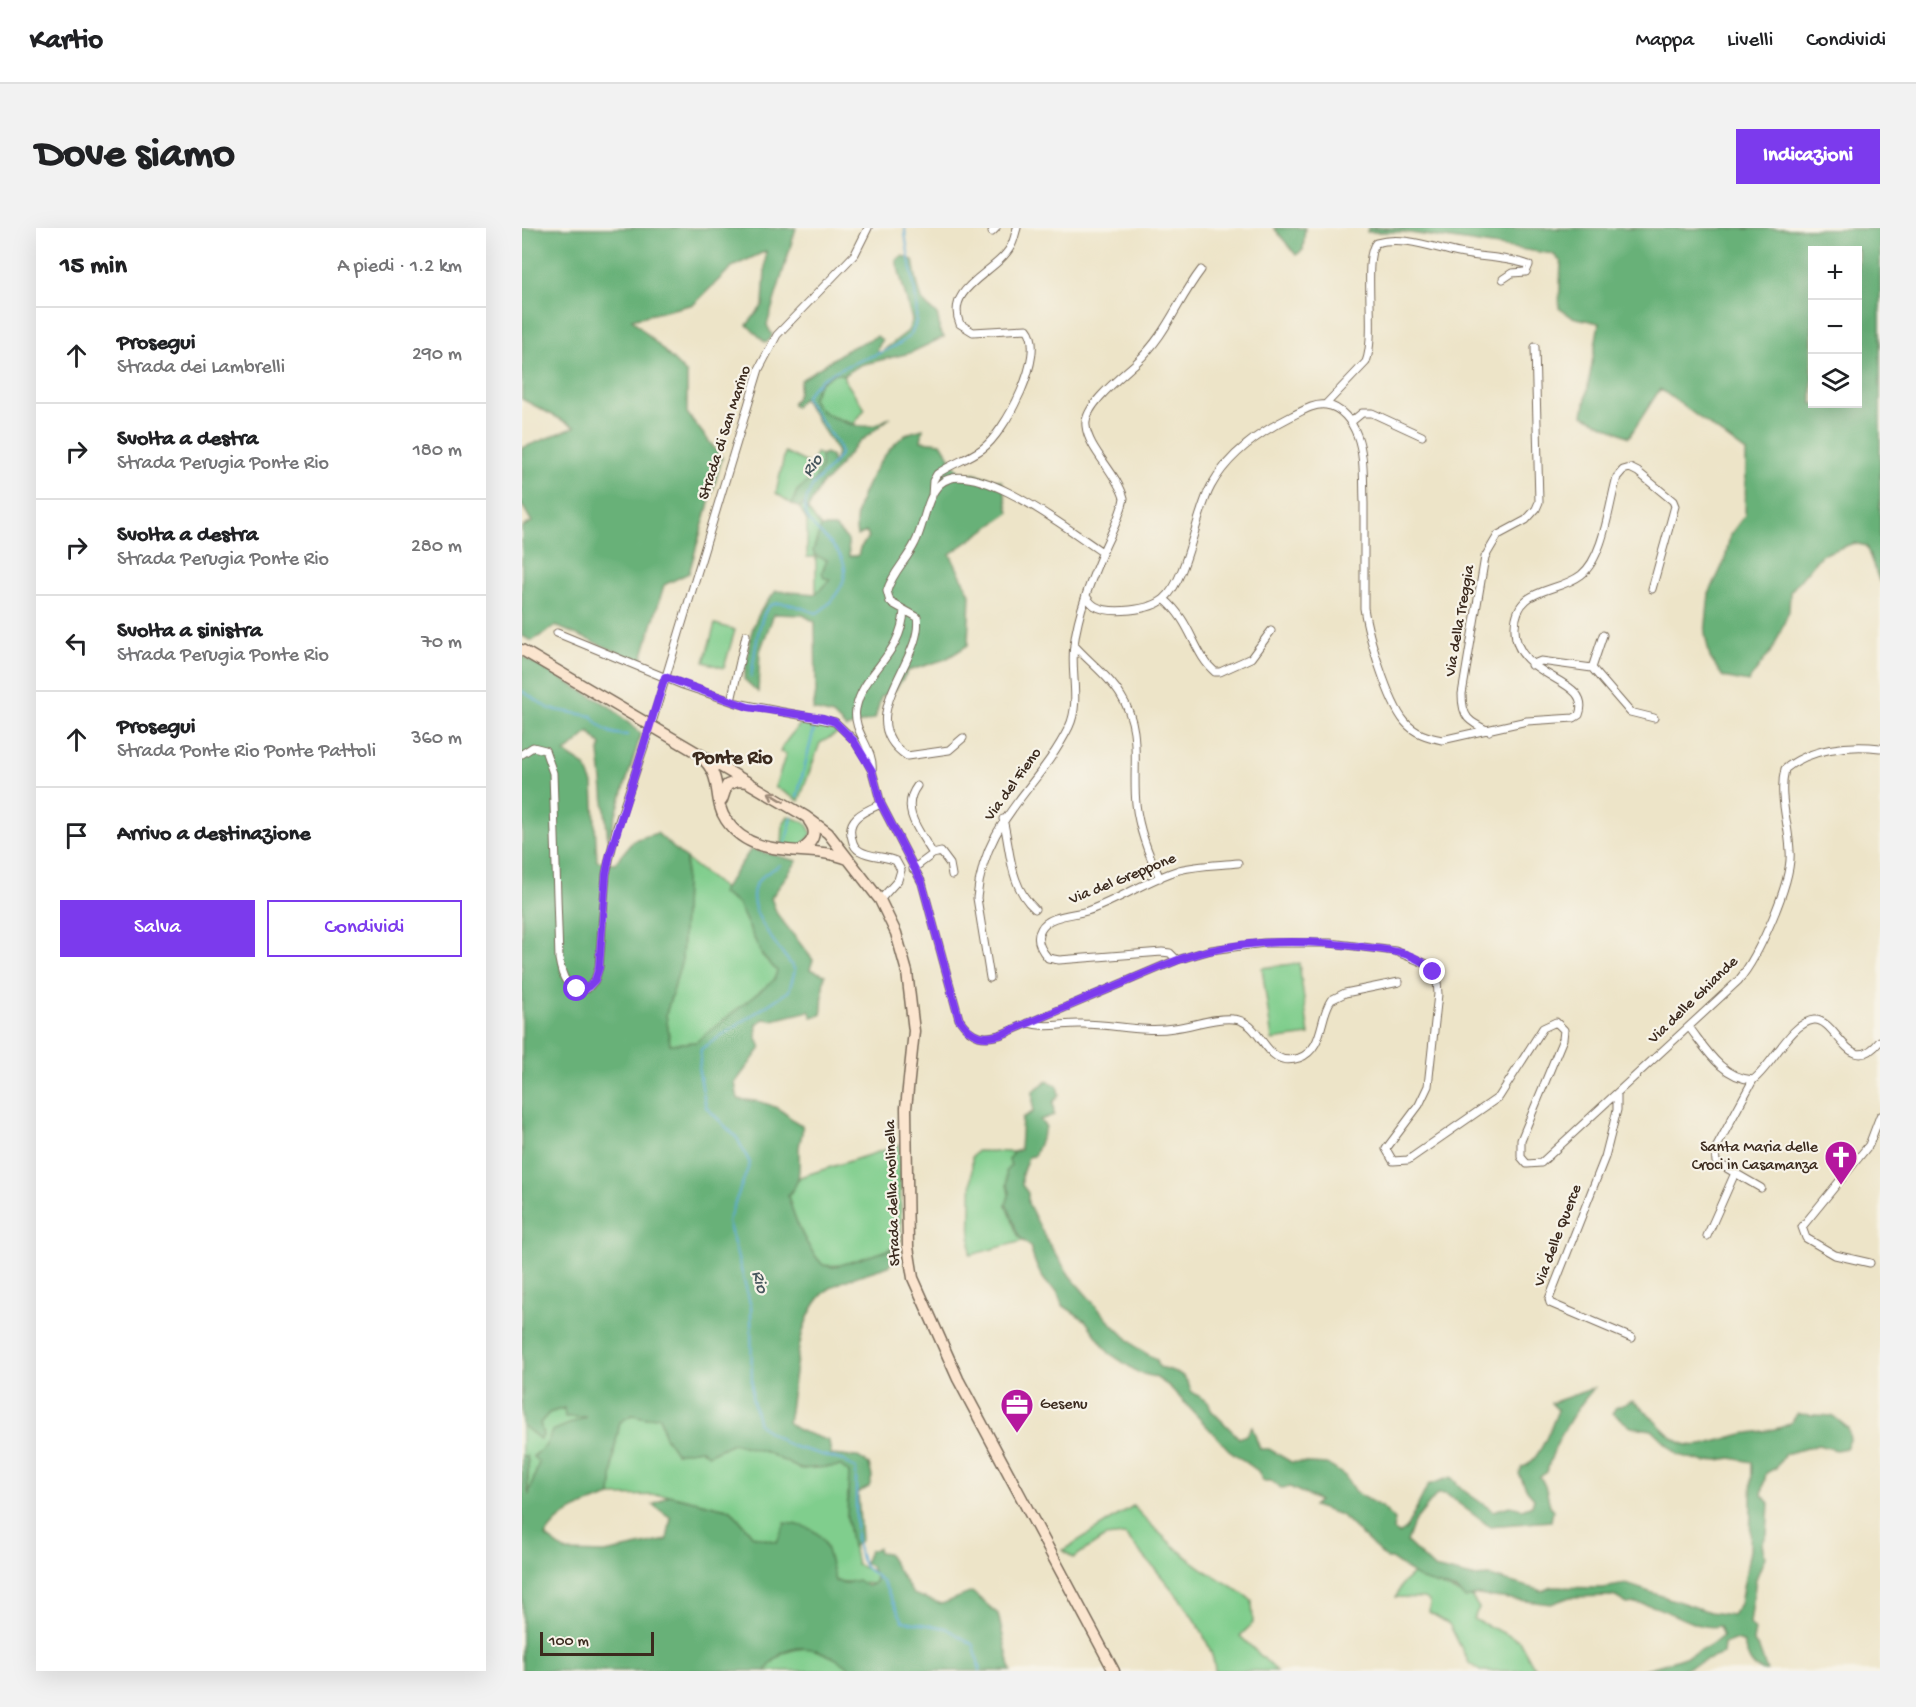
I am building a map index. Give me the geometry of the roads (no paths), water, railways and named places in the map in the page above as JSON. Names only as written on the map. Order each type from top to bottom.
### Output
[{"type":"main road","name":"Strada della Molinella","points":[[522,650],[806,816],[828,832],[880,900],[896,933],[912,999],[914,1031],[906,1108],[908,1247],[913,1278],[958,1379],[1113,1671]]},
{"type":"main road","points":[[688,745],[715,773],[720,806],[726,820],[742,837],[775,850],[797,853],[821,851],[852,861]]},
{"type":"main road","points":[[720,806],[727,785],[738,781],[752,783]]},
{"type":"main road","points":[[797,853],[809,845],[813,839],[813,826],[806,816]]},
{"type":"main road","points":[[821,851],[828,840],[828,832]]},
{"type":"street","name":"Strada di San Marino","points":[[522,754],[533,747],[545,750],[554,773],[561,974],[567,984],[577,989],[586,989],[595,980],[599,968],[606,874],[610,854],[767,351],[777,335],[855,255],[868,228]]},
{"type":"street","points":[[932,496],[933,481],[937,474],[981,450],[996,437],[1024,383],[1030,366],[1033,340],[1027,329],[973,332],[960,324],[956,311],[957,303],[966,290],[1012,246],[1017,228]]},
{"type":"street","points":[[1326,404],[1366,363],[1368,357],[1372,328],[1370,314],[1371,253],[1376,243],[1384,240],[1417,243],[1529,265],[1526,272],[1512,273],[1503,279]]},
{"type":"street","points":[[1201,270],[1160,340],[1097,400],[1085,422],[1089,438],[1112,473],[1124,498],[1086,596],[1093,605],[1101,608],[1137,611],[1164,599],[1173,587],[1184,562],[1205,498],[1236,452],[1291,416],[1313,406],[1326,404],[1338,409],[1351,422],[1358,438],[1363,466],[1364,608],[1367,629],[1373,652],[1403,721],[1414,731],[1429,738],[1459,738],[1527,721],[1574,718],[1579,715],[1581,702],[1571,688],[1531,665],[1516,639],[1516,616],[1521,603],[1528,596],[1562,587],[1591,565],[1617,477],[1623,470],[1630,468],[1646,478],[1675,506],[1652,589]]},
{"type":"street","name":"Via della Treggia","points":[[1490,731],[1470,723],[1465,714],[1462,694],[1485,556],[1498,535],[1526,520],[1539,502],[1534,347]]},
{"type":"street","points":[[1351,422],[1362,413],[1372,413],[1422,436]]},
{"type":"street","points":[[963,738],[950,750],[907,756],[898,749],[888,733],[888,699],[914,646],[918,624],[917,617],[890,602],[887,591],[914,546],[938,485],[951,478],[977,478],[1000,487],[1102,552]]},
{"type":"street","name":"Via del Fieno","points":[[990,978],[977,898],[978,886],[996,831],[1052,756],[1070,726],[1075,705],[1072,676],[1074,645],[1086,596]]},
{"type":"street","points":[[1164,599],[1177,610],[1187,624],[1203,657],[1215,672],[1220,672],[1251,658],[1271,631]]},
{"type":"street","points":[[872,771],[873,761],[856,724],[856,709],[870,680],[888,657],[899,636],[904,610]]},
{"type":"street","points":[[557,633],[731,701],[835,722],[854,741],[872,771],[881,804],[927,898],[959,1019],[965,1029],[983,1039],[1028,1023],[1177,960]]},
{"type":"street","points":[[731,701],[746,635]]},
{"type":"street","points":[[1592,668],[1603,635]]},
{"type":"street","points":[[1074,645],[1116,688],[1130,714],[1136,742],[1136,805],[1149,856],[1160,878]]},
{"type":"street","points":[[1531,665],[1541,661],[1592,668],[1630,712],[1654,718]]},
{"type":"street","name":"Via delle Ghiande","points":[[1177,960],[1211,950],[1298,941],[1395,951],[1427,964],[1437,981],[1438,994],[1428,1086],[1419,1105],[1386,1149],[1393,1161],[1408,1160],[1499,1096],[1543,1028],[1556,1022],[1564,1030],[1563,1039],[1521,1140],[1521,1157],[1527,1164],[1540,1163],[1689,1027],[1748,969],[1756,957],[1789,870],[1791,852],[1782,788],[1785,769],[1792,763],[1815,754],[1847,746],[1880,748]]},
{"type":"street","points":[[917,786],[910,798],[909,809],[933,854]]},
{"type":"street","points":[[880,900],[898,880],[901,870],[896,861],[859,851],[850,833],[852,823],[859,814],[881,804]]},
{"type":"street","points":[[1003,819],[1015,881],[1024,900],[1035,909]]},
{"type":"street","points":[[914,869],[933,854],[941,852],[946,857],[952,875]]},
{"type":"street","name":"Via del Greppone","points":[[1177,960],[1170,953],[1162,952],[1059,960],[1048,958],[1040,949],[1039,938],[1041,928],[1049,921],[1086,911],[1182,869],[1238,863]]},
{"type":"street","points":[[1028,1023],[1046,1028],[1081,1024],[1156,1030],[1233,1019],[1250,1026],[1271,1054],[1279,1059],[1290,1060],[1301,1057],[1312,1048],[1331,1000],[1346,993],[1399,982]]},
{"type":"street","points":[[1761,1188],[1716,1162],[1715,1150],[1750,1090],[1753,1080],[1763,1073],[1797,1028],[1806,1022],[1818,1020],[1825,1023],[1846,1048],[1856,1053],[1866,1051],[1880,1041]]},
{"type":"street","points":[[1689,1027],[1713,1059],[1734,1076],[1753,1080]]},
{"type":"street","name":"Via delle Querce","points":[[1617,1093],[1617,1110],[1605,1157],[1551,1288],[1549,1299],[1550,1303],[1632,1338]]},
{"type":"street","points":[[1870,1263],[1835,1255],[1806,1238],[1802,1227],[1869,1144],[1880,1116]]},
{"type":"street","points":[[1707,1236],[1736,1173]]},
{"type":"waterway","name":"Rio","points":[[751,677],[760,627],[767,609],[771,605],[782,603],[817,613],[834,597],[845,576],[844,564],[839,553],[807,517],[805,507],[810,491],[840,454],[839,447],[805,398],[815,385],[829,374],[895,346],[907,338],[914,328],[915,293],[905,228]]},
{"type":"waterway","points":[[522,691],[550,709],[592,716],[607,731],[628,735]]},
{"type":"waterway","name":"Rio","points":[[797,797],[814,729]]},
{"type":"waterway","name":"Rio","points":[[785,845],[792,817]]},
{"type":"waterway","name":"Rio","points":[[780,865],[760,879],[754,889],[753,900],[763,926],[795,970],[789,991],[701,1049],[699,1072],[706,1107],[737,1138],[750,1163],[728,1221],[751,1307],[752,1397],[759,1425],[788,1445],[844,1461],[856,1469],[856,1538],[865,1567],[883,1582],[903,1621],[946,1628],[974,1645],[980,1671]]},
{"type":"place","name":"Santa Maria delle Croci in Casamanza","points":[[1841,1186]]},
{"type":"place","name":"Gesenu","points":[[1017,1434]]},
{"type":"district","name":"Ponte Rio","points":[[733,759]]}]
